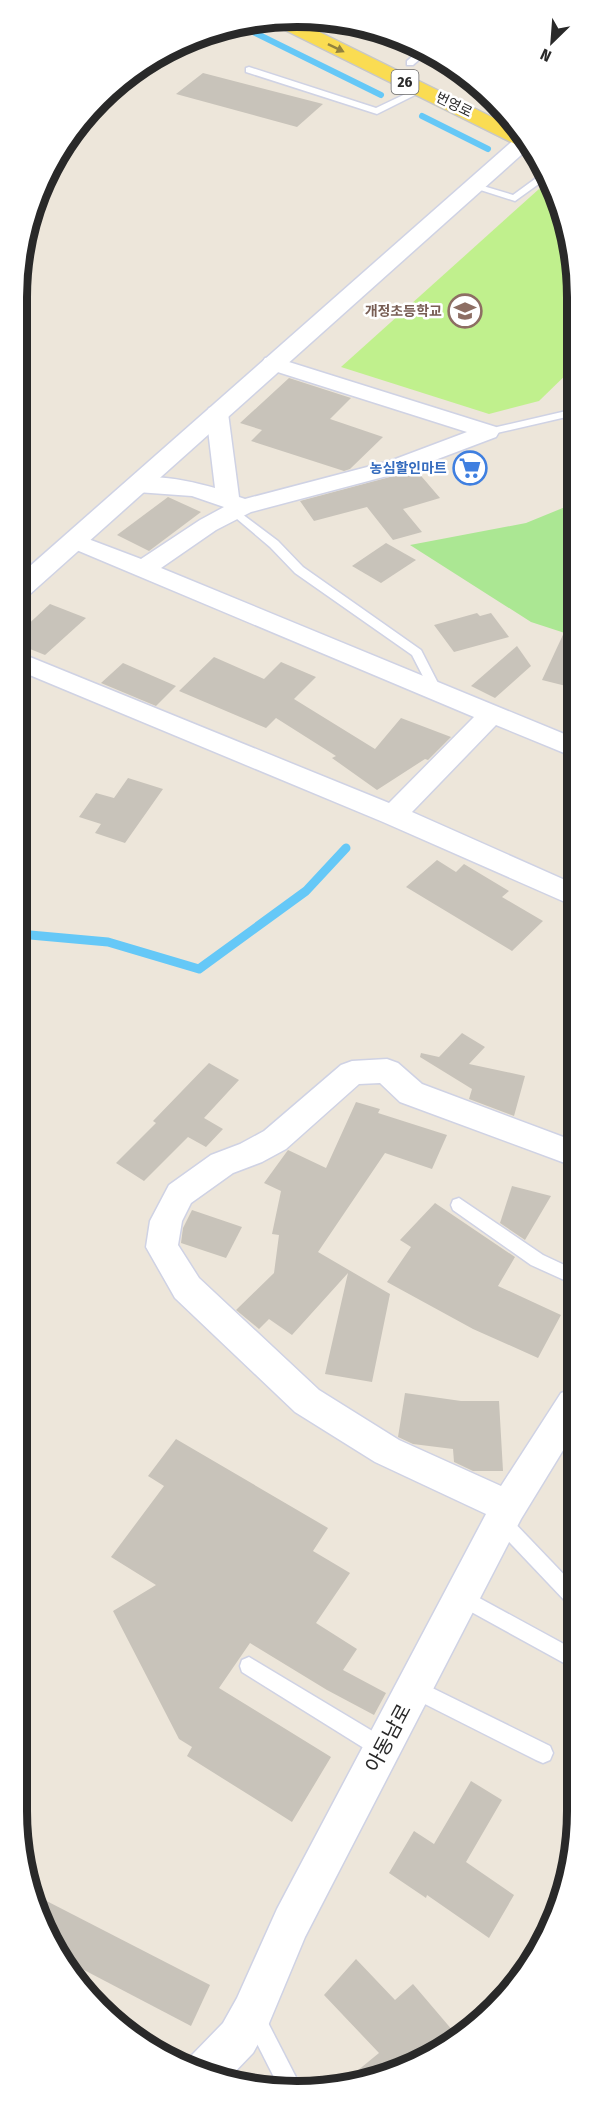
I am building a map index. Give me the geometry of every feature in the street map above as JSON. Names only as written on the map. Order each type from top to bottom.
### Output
[{"type":"main road","name":"번영로","points":[[296,27],[426,81],[510,132]]},
{"type":"main road","name":"번영로","points":[[341,31],[410,63],[426,81]]},
{"type":"street","points":[[27,583],[520,145]]},
{"type":"street","points":[[273,363],[488,432]]},
{"type":"street","points":[[217,412],[235,506]]},
{"type":"street","points":[[144,568],[235,506],[398,466],[488,432]]},
{"type":"street","points":[[137,485],[173,485],[209,492],[235,506]]},
{"type":"street","points":[[75,541],[567,745]]},
{"type":"street","points":[[27,664],[393,815],[567,893]]},
{"type":"street","points":[[393,815],[491,715]]},
{"type":"street","points":[[505,1514],[387,1451],[307,1401],[187,1288],[162,1247],[166,1221],[180,1194],[222,1164],[251,1154],[275,1140],[352,1073],[387,1071],[411,1092],[567,1152]]},
{"type":"street","name":"아동남로","points":[[210,2067],[238,2038],[252,2013],[291,1923],[461,1597],[505,1514],[567,1414]]},
{"type":"lane","points":[[410,63],[418,56]]},
{"type":"lane","points":[[249,70],[377,111],[426,81]]},
{"type":"lane","points":[[473,186],[515,198],[540,180]]},
{"type":"lane","points":[[488,432],[567,414]]},
{"type":"lane","points":[[235,506],[299,570],[417,653],[435,689]]},
{"type":"lane","points":[[459,1205],[537,1260],[567,1274]]},
{"type":"lane","points":[[505,1514],[567,1590]]},
{"type":"lane","points":[[461,1597],[567,1656]]},
{"type":"lane","points":[[249,1666],[382,1748]]},
{"type":"lane","points":[[414,1688],[543,1753]]},
{"type":"lane","points":[[252,2013],[287,2080]]},
{"type":"green space","name":"개정초등학교","points":[[544,188],[553,210],[565,262],[567,374],[539,401],[489,414],[341,367],[539,189]]},
{"type":"green space","points":[[567,506],[567,634],[531,622],[410,545],[526,523]]},
{"type":"building","points":[[203,73],[323,104],[297,127],[176,94]]},
{"type":"building","points":[[289,378],[351,398],[330,419],[383,437],[350,469],[344,471],[251,441],[262,430],[240,423]]},
{"type":"building","points":[[416,470],[440,498],[403,509],[422,532],[393,540],[367,507],[314,521],[300,501]]},
{"type":"building","points":[[168,497],[201,512],[149,551],[117,535]]},
{"type":"building","points":[[386,543],[416,560],[381,583],[352,566]]},
{"type":"building","points":[[50,604],[86,618],[45,655],[27,648],[27,625]]},
{"type":"building","points":[[477,613],[480,616],[491,613],[509,637],[454,652],[434,625]]},
{"type":"building","points":[[567,626],[567,686],[542,680]]},
{"type":"building","points":[[517,646],[531,666],[495,698],[471,686]]},
{"type":"building","points":[[214,657],[264,679],[281,662],[316,677],[294,699],[375,749],[401,718],[451,737],[428,760],[425,759],[377,790],[332,758],[336,756],[276,718],[266,728],[179,691]]},
{"type":"building","points":[[123,663],[176,686],[156,706],[101,683]]},
{"type":"building","points":[[128,778],[163,789],[125,843],[95,833],[101,824],[79,817],[96,793],[114,798]]},
{"type":"building","points":[[437,860],[456,872],[464,864],[509,891],[502,897],[543,921],[512,951],[406,887]]},
{"type":"building","points":[[462,1033],[485,1047],[469,1064],[525,1076],[514,1116],[469,1099],[472,1089],[420,1057],[421,1053],[439,1057]]},
{"type":"building","points":[[209,1063],[239,1080],[204,1118],[223,1129],[206,1147],[188,1137],[144,1181],[116,1163],[156,1123],[153,1121]]},
{"type":"building","points":[[356,1102],[380,1109],[378,1113],[447,1135],[432,1169],[385,1153],[318,1252],[390,1294],[372,1382],[325,1374],[348,1273],[292,1335],[269,1319],[259,1329],[236,1310],[274,1273],[279,1235],[272,1234],[281,1191],[264,1183],[288,1150],[326,1168]]},
{"type":"building","points":[[512,1186],[551,1196],[525,1240],[500,1223]]},
{"type":"building","points":[[435,1203],[515,1257],[498,1286],[561,1315],[538,1358],[473,1329],[387,1282],[411,1247],[400,1240]]},
{"type":"building","points":[[192,1210],[242,1227],[226,1258],[181,1243],[183,1228]]},
{"type":"building","points":[[405,1393],[461,1401],[499,1401],[503,1471],[473,1471],[454,1462],[453,1449],[413,1444],[398,1437]]},
{"type":"building","points":[[176,1439],[328,1528],[313,1551],[350,1573],[316,1623],[357,1649],[343,1670],[386,1693],[374,1715],[327,1690],[250,1643],[219,1688],[331,1757],[292,1822],[187,1756],[192,1747],[179,1739],[113,1611],[156,1585],[111,1557],[164,1486],[148,1476]]},
{"type":"building","points":[[471,1781],[502,1800],[466,1862],[514,1895],[489,1938],[427,1895],[426,1898],[389,1873],[414,1831],[434,1844]]},
{"type":"building","points":[[41,1898],[210,1985],[191,2026],[77,1966],[63,1946]]},
{"type":"building","points":[[356,1959],[395,2000],[413,1984],[453,2031],[416,2053],[384,2067],[351,2076],[379,2053],[324,1995]]},
{"type":"waterway","points":[[251,31],[381,95]]},
{"type":"waterway","points":[[422,116],[488,149]]},
{"type":"waterway","points":[[27,935],[108,942],[199,969],[306,891],[346,848]]},
{"type":"place","name":"개정초등학교","points":[[465,311]]},
{"type":"place","name":"농심할인마트","points":[[470,468]]}]
